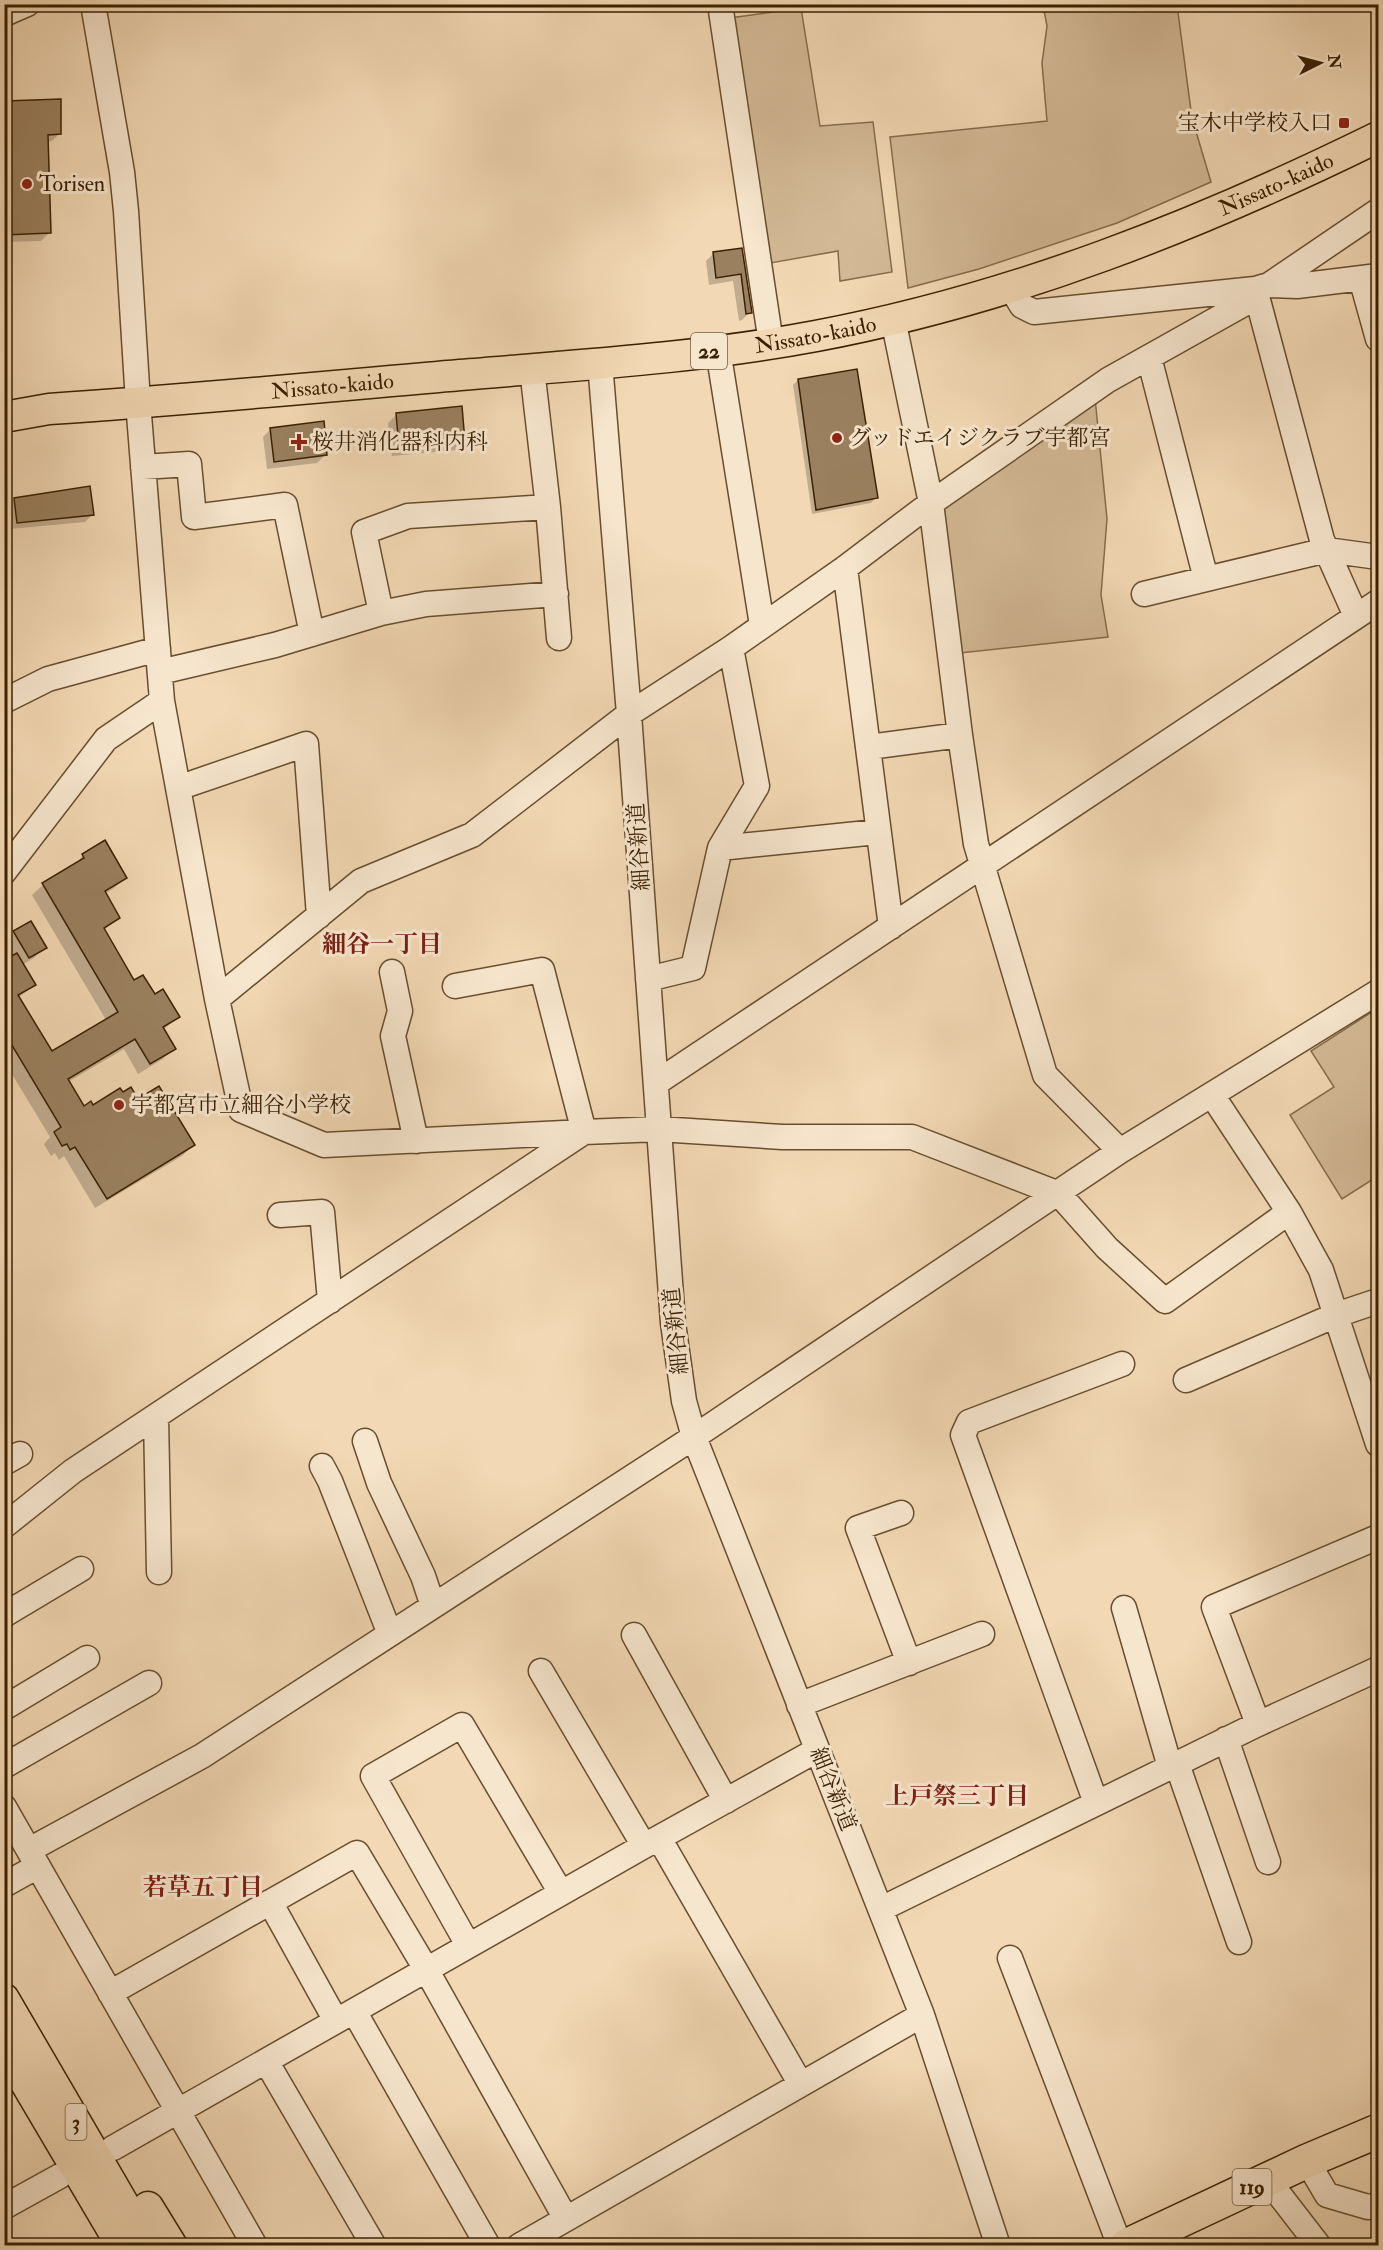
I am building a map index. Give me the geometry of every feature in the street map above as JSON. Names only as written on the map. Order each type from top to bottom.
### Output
[{"type":"highway","name":"119","points":[[1143,2242],[1307,2161],[1378,2131]]},
{"type":"main road","name":"Nissato-kaido","points":[[4,417],[49,409],[600,363],[816,336],[894,319],[1011,288],[1073,268],[1162,235],[1378,136]]},
{"type":"main road","name":"3","points":[[4,1999],[148,2246]]},
{"type":"main road","name":"3","points":[[4,2046],[122,2246]]},
{"type":"main road","name":"3","points":[[34,2050],[75,2090],[172,2246]]},
{"type":"main road","name":"3","points":[[34,2096],[41,2127],[60,2176],[99,2246]]},
{"type":"street","points":[[4,14],[27,4]]},
{"type":"street","points":[[93,4],[122,172],[126,211],[138,402],[162,701],[217,999],[241,1110],[324,1144],[659,1129],[782,1137],[912,1137],[1059,1194],[1107,1248],[1165,1301],[1289,1212]]},
{"type":"street","points":[[720,4],[771,343]]},
{"type":"street","points":[[217,999],[361,881],[472,835],[629,714],[731,648],[845,568],[931,503],[1108,380],[1261,290],[1378,211]]},
{"type":"street","points":[[1011,288],[1022,306],[1034,312],[1370,277],[1378,339]]},
{"type":"street","points":[[1261,290],[1322,540],[1356,616]]},
{"type":"street","points":[[894,319],[900,373],[919,466],[931,503],[976,844],[1045,1075],[1120,1151]]},
{"type":"street","points":[[718,350],[762,625]]},
{"type":"street","points":[[1149,357],[1206,579]]},
{"type":"street","name":"細谷新道","points":[[600,363],[629,714],[677,1362],[684,1401],[694,1437],[922,2015],[998,2246]]},
{"type":"street","points":[[532,369],[560,638]]},
{"type":"street","points":[[143,467],[189,464],[194,517],[285,505],[312,634]]},
{"type":"street","points":[[381,613],[364,532],[408,516],[548,507]]},
{"type":"street","points":[[1144,594],[1327,550],[1378,557]]},
{"type":"street","points":[[845,568],[869,747],[877,832],[891,927]]},
{"type":"street","points":[[4,701],[48,679],[159,661],[216,661],[381,613],[426,604],[556,594]]},
{"type":"street","points":[[656,1083],[1378,602]]},
{"type":"street","points":[[648,980],[693,968],[720,848],[757,786],[731,648]]},
{"type":"street","points":[[4,872],[106,739],[162,701]]},
{"type":"street","points":[[869,747],[960,735]]},
{"type":"street","points":[[178,788],[306,744],[319,916]]},
{"type":"street","points":[[720,848],[877,832]]},
{"type":"street","points":[[456,986],[542,970],[584,1132]]},
{"type":"street","points":[[392,972],[400,1011],[393,1036],[416,1141]]},
{"type":"street","points":[[4,1886],[33,1858],[202,1756],[694,1437],[1120,1151],[1378,992]]},
{"type":"street","points":[[1212,1095],[1289,1212],[1321,1270],[1378,1444]]},
{"type":"street","points":[[4,1526],[73,1471],[584,1132]]},
{"type":"street","points":[[280,1215],[322,1212],[330,1301]]},
{"type":"street","points":[[1186,1380],[1336,1315],[1378,1301]]},
{"type":"street","points":[[1096,1803],[963,1435],[969,1422],[1122,1364]]},
{"type":"street","points":[[156,1416],[159,1572]]},
{"type":"street","points":[[365,1441],[379,1483],[423,1576],[433,1606]]},
{"type":"street","points":[[322,1466],[390,1634]]},
{"type":"street","points":[[901,1513],[858,1528],[909,1663]]},
{"type":"street","points":[[1258,1724],[1214,1606],[1378,1537]]},
{"type":"street","points":[[4,1615],[81,1569]]},
{"type":"street","points":[[1124,1608],[1173,1765],[1239,1942]]},
{"type":"street","points":[[799,1705],[982,1634]]},
{"type":"street","points":[[634,1635],[726,1800]]},
{"type":"street","points":[[4,1708],[87,1658]]},
{"type":"street","points":[[881,1909],[1226,1739],[1378,1669]]},
{"type":"street","points":[[541,1671],[651,1842],[800,2083]]},
{"type":"street","points":[[4,1766],[149,1683]]},
{"type":"street","points":[[468,1945],[373,1776],[462,1725],[561,1893]]},
{"type":"street","points":[[1226,1739],[1268,1862]]},
{"type":"street","points":[[113,2148],[468,1945],[817,1750]]},
{"type":"street","points":[[4,1807],[255,2246]]},
{"type":"street","points":[[110,1993],[357,1853],[426,1969],[566,2218]]},
{"type":"street","points":[[270,1902],[345,2016],[488,2246]]},
{"type":"street","points":[[1010,1958],[1120,2246]]},
{"type":"street","points":[[519,2246],[922,2015]]},
{"type":"street","points":[[266,2061],[374,2246]]},
{"type":"street","points":[[1307,2161],[1327,2195],[1368,2207],[1378,2205]]},
{"type":"street","points":[[4,2207],[60,2176]]},
{"type":"street","points":[[1268,2180],[1319,2246]]},
{"type":"shaded area","points":[[1043,5],[1177,5],[1192,118],[1211,182],[1117,223],[979,269],[908,288],[890,137],[1047,121],[1042,63],[1047,26]]},
{"type":"shaded area","points":[[801,8],[820,126],[873,122],[892,272],[840,281],[838,251],[765,264],[730,18]]},
{"type":"shaded area","points":[[1095,398],[1107,519],[1101,595],[1108,637],[960,653],[944,507]]},
{"type":"shaded area","points":[[1378,1008],[1378,1176],[1342,1199],[1290,1115],[1334,1087],[1311,1051]]},
{"type":"building","name":"Torisen","points":[[61,99],[61,134],[48,135],[51,233],[4,235],[4,101]]},
{"type":"building","points":[[742,248],[752,313],[746,314],[741,274],[716,278],[713,252]]},
{"type":"building","name":"グッドエイジクラブ宇都宮","points":[[857,369],[878,498],[816,510],[798,379]]},
{"type":"building","points":[[462,406],[465,442],[399,449],[396,413]]},
{"type":"building","name":"桜井消化器科内科","points":[[324,421],[327,455],[274,462],[270,428]]},
{"type":"building","points":[[90,486],[94,515],[17,523],[14,498]]},
{"type":"building","points":[[105,840],[127,878],[105,891],[120,918],[104,928],[134,980],[143,975],[155,994],[163,989],[180,1017],[163,1027],[176,1049],[150,1064],[135,1039],[68,1079],[84,1106],[91,1101],[93,1105],[120,1088],[123,1092],[131,1087],[138,1099],[159,1086],[195,1145],[107,1199],[75,1147],[70,1150],[67,1144],[62,1146],[54,1132],[61,1127],[4,1032],[4,960],[17,953],[36,985],[18,995],[52,1051],[118,1012],[42,883],[84,858],[82,854]]},
{"type":"building","points":[[31,921],[47,948],[29,958],[13,931]]},
{"type":"place","name":"宝木中学校入口","points":[[1344,123]]},
{"type":"place","name":"Torisen","points":[[27,184]]},
{"type":"place","name":"グッドエイジクラブ宇都宮","points":[[837,438]]},
{"type":"place","name":"桜井消化器科内科","points":[[299,442]]},
{"type":"place","name":"宇都宮市立細谷小学校","points":[[119,1105]]},
{"type":"district","name":"細谷一丁目","points":[[382,944]]},
{"type":"district","name":"上戸祭三丁目","points":[[957,1796]]},
{"type":"district","name":"若草五丁目","points":[[203,1887]]}]
